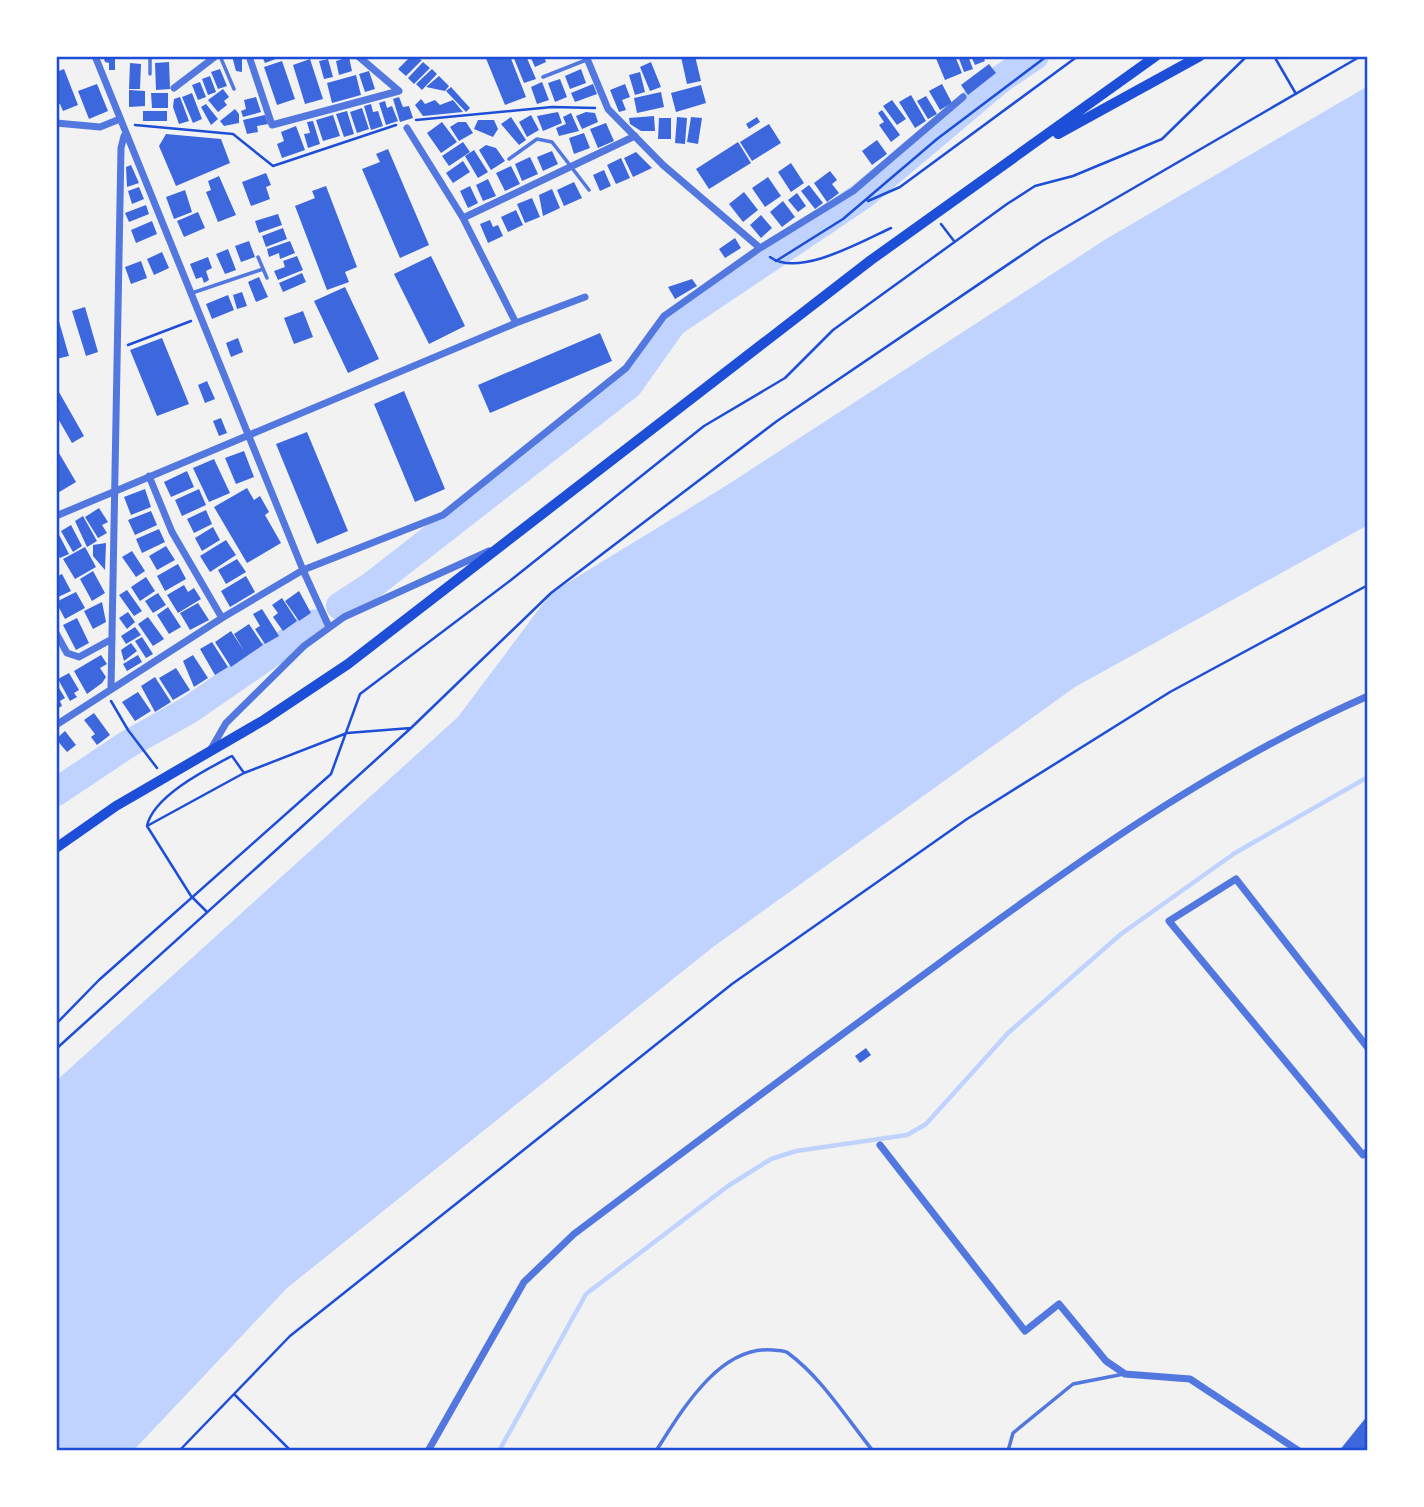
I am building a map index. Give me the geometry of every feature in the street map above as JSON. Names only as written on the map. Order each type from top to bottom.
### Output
[{"type":"main road","points":[[56,848],[116,806],[264,720],[348,664],[506,544],[713,380],[935,215],[1156,56]]},
{"type":"main road","points":[[1033,147],[1122,101],[1200,56]]},
{"type":"street","points":[[95,56],[124,135],[303,570],[330,627]]},
{"type":"street","points":[[174,89],[218,56]]},
{"type":"street","points":[[249,56],[272,125],[398,91],[358,56]]},
{"type":"street","points":[[587,58],[608,108],[663,165],[760,248]]},
{"type":"street","points":[[56,725],[222,618],[303,570],[443,515],[625,368],[664,316],[760,248],[853,191],[962,97]]},
{"type":"street","points":[[56,123],[100,127],[121,122]]},
{"type":"street","points":[[407,128],[463,219],[516,323]]},
{"type":"street","points":[[108,690],[112,639],[121,148],[124,135]]},
{"type":"street","points":[[463,219],[635,136]]},
{"type":"street","points":[[56,516],[516,323],[585,297]]},
{"type":"street","points":[[149,476],[172,532],[222,618]]},
{"type":"street","points":[[210,751],[226,723],[304,646],[344,617],[506,544]]},
{"type":"street","points":[[56,633],[67,653],[79,657],[112,639]]},
{"type":"street","points":[[428,1451],[524,1282],[574,1234],[1031,895],[1151,813],[1258,750],[1368,696]]},
{"type":"street","points":[[1366,1042],[1236,879],[1169,921],[1363,1155],[1368,1150]]},
{"type":"street","points":[[880,1145],[1025,1331],[1059,1304],[1106,1362],[1125,1374],[1190,1379],[1298,1451]]},
{"type":"lane","points":[[150,56],[150,74]]},
{"type":"lane","points":[[218,56],[234,89]]},
{"type":"lane","points":[[543,77],[587,58]]},
{"type":"lane","points":[[509,159],[537,139],[552,142],[589,190]]},
{"type":"lane","points":[[258,257],[267,278]]},
{"type":"lane","points":[[190,293],[263,269]]},
{"type":"lane","points":[[656,1451],[682,1409],[718,1370],[756,1349],[786,1351],[819,1384],[873,1451]]},
{"type":"lane","points":[[1008,1451],[1013,1433],[1073,1384],[1125,1374]]},
{"type":"path","points":[[893,228],[834,254],[793,264],[775,260],[863,203],[937,139],[1047,56]]},
{"type":"path","points":[[863,203],[900,187],[1078,56]]},
{"type":"path","points":[[56,1024],[99,980],[191,895],[331,774],[360,694],[512,580],[704,426],[785,379],[833,330],[954,242],[1035,186],[1073,176],[1162,139],[1247,56]]},
{"type":"path","points":[[1274,56],[1296,94]]},
{"type":"path","points":[[56,1049],[411,727],[551,593],[777,421],[1044,240],[1361,56]]},
{"type":"path","points":[[121,122],[233,134],[273,166],[417,120],[552,107],[608,108]]},
{"type":"path","points":[[935,215],[954,242]]},
{"type":"path","points":[[117,350],[200,318]]},
{"type":"path","points":[[179,1451],[290,1336],[732,984],[967,818],[1170,692],[1368,585]]},
{"type":"path","points":[[108,690],[128,730],[159,771]]},
{"type":"path","points":[[147,826],[244,773],[347,733],[411,727]]},
{"type":"path","points":[[147,826],[162,802],[191,779],[221,762],[232,756],[244,773]]},
{"type":"path","points":[[147,826],[191,895],[206,911]]},
{"type":"path","points":[[234,1394],[291,1451]]},
{"type":"water","points":[[1368,86],[1368,525],[1075,687],[713,947],[287,1288],[133,1451],[56,1451],[56,1081],[458,717],[551,593],[724,487],[1106,239]]},
{"type":"building","points":[[103,56],[115,56],[115,70],[109,70],[109,63],[105,62]]},
{"type":"building","points":[[232,56],[242,56],[242,72],[236,71]]},
{"type":"building","points":[[262,56],[284,56],[265,63]]},
{"type":"building","points":[[411,56],[422,60],[406,76],[398,69]]},
{"type":"building","points":[[485,56],[510,56],[526,97],[505,105]]},
{"type":"building","points":[[513,56],[526,56],[536,79],[524,83]]},
{"type":"building","points":[[530,56],[544,56],[546,62],[535,67]]},
{"type":"building","points":[[695,56],[701,81],[687,84],[681,57]]},
{"type":"building","points":[[935,56],[955,56],[962,73],[945,80]]},
{"type":"building","points":[[958,56],[968,56],[973,69],[964,72]]},
{"type":"building","points":[[971,56],[983,56],[985,61],[975,65]]},
{"type":"building","points":[[349,57],[352,71],[339,75],[336,61]]},
{"type":"building","points":[[310,59],[323,99],[305,104],[293,65]]},
{"type":"building","points":[[328,59],[333,77],[324,79],[319,61]]},
{"type":"building","points":[[282,61],[295,99],[277,105],[264,67]]},
{"type":"building","points":[[169,62],[170,89],[156,90],[155,63]]},
{"type":"building","points":[[423,62],[430,68],[414,84],[408,78]]},
{"type":"building","points":[[651,62],[661,87],[650,91],[640,67]]},
{"type":"building","points":[[130,63],[141,64],[140,89],[129,89]]},
{"type":"building","points":[[989,64],[996,73],[968,95],[961,85]]},
{"type":"building","points":[[64,69],[78,105],[63,111],[60,104],[56,105],[56,72]]},
{"type":"building","points":[[220,69],[227,86],[218,89],[211,72]]},
{"type":"building","points":[[432,69],[437,74],[422,90],[416,84]]},
{"type":"building","points":[[581,69],[586,83],[570,89],[565,76]]},
{"type":"building","points":[[369,71],[375,89],[365,92],[359,74]]},
{"type":"building","points":[[640,72],[645,92],[635,95],[629,75]]},
{"type":"building","points":[[356,75],[361,95],[332,103],[327,83]]},
{"type":"building","points":[[210,76],[216,92],[208,95],[202,79]]},
{"type":"building","points":[[439,76],[449,86],[445,91],[426,87]]},
{"type":"building","points":[[560,79],[567,97],[555,102],[548,83]]},
{"type":"building","points":[[200,82],[206,97],[198,100],[192,85]]},
{"type":"building","points":[[542,82],[549,100],[537,104],[531,87]]},
{"type":"building","points":[[97,84],[108,111],[89,119],[78,91]]},
{"type":"building","points":[[593,84],[597,94],[575,102],[571,93]]},
{"type":"building","points":[[625,84],[630,97],[622,100],[626,110],[619,112],[610,90]]},
{"type":"building","points":[[942,84],[952,103],[940,110],[929,91]]},
{"type":"building","points":[[701,85],[706,103],[676,112],[671,93]]},
{"type":"building","points":[[451,87],[470,108],[466,112],[446,91]]},
{"type":"building","points":[[223,89],[229,97],[224,101],[227,105],[218,112],[208,100]]},
{"type":"building","points":[[129,90],[145,91],[145,106],[129,107]]},
{"type":"building","points":[[661,92],[664,107],[637,113],[634,98]]},
{"type":"building","points":[[151,93],[168,93],[168,108],[152,108]]},
{"type":"building","points":[[192,93],[202,119],[193,123],[182,97]]},
{"type":"building","points":[[911,95],[926,121],[915,128],[899,102]]},
{"type":"building","points":[[926,96],[937,114],[928,119],[917,101]]},
{"type":"building","points":[[180,97],[189,121],[179,124],[173,107],[174,99]]},
{"type":"building","points":[[256,97],[261,112],[243,117],[241,111],[246,109],[244,100]]},
{"type":"building","points":[[399,97],[403,107],[409,106],[413,118],[400,122],[393,99]]},
{"type":"building","points":[[421,99],[425,104],[435,100],[440,105],[453,100],[463,112],[423,116],[415,105]]},
{"type":"building","points":[[892,100],[906,119],[897,125],[883,106]]},
{"type":"building","points":[[385,101],[387,108],[392,106],[398,121],[386,125],[379,103]]},
{"type":"building","points":[[206,104],[218,119],[211,125],[201,107]]},
{"type":"building","points":[[371,104],[373,112],[378,111],[383,126],[371,130],[364,106]]},
{"type":"building","points":[[362,108],[369,129],[357,133],[350,112]]},
{"type":"building","points":[[235,109],[239,114],[239,123],[224,126],[220,121]]},
{"type":"building","points":[[882,110],[900,135],[891,142],[879,125],[884,122],[878,113]]},
{"type":"building","points":[[143,111],[167,111],[167,121],[143,121]]},
{"type":"building","points":[[347,111],[354,134],[344,137],[336,114]]},
{"type":"building","points":[[558,112],[562,123],[543,131],[537,116]]},
{"type":"building","points":[[586,112],[595,113],[598,122],[582,129],[576,116]]},
{"type":"building","points":[[571,113],[579,131],[559,136],[556,128],[566,124],[563,117]]},
{"type":"building","points":[[265,115],[268,124],[257,126],[258,132],[247,134],[243,120]]},
{"type":"building","points":[[333,115],[340,136],[323,141],[316,120]]},
{"type":"building","points":[[531,115],[539,130],[527,137],[519,122]]},
{"type":"building","points":[[654,116],[655,131],[641,131],[630,124],[629,118]]},
{"type":"building","points":[[511,117],[526,140],[519,145],[501,124]]},
{"type":"building","points":[[677,117],[687,118],[685,144],[675,143]]},
{"type":"building","points":[[691,117],[702,118],[698,144],[687,142]]},
{"type":"building","points":[[757,117],[760,122],[749,129],[746,124]]},
{"type":"building","points":[[659,118],[671,118],[671,139],[658,139]]},
{"type":"building","points":[[478,120],[494,120],[498,129],[493,137],[474,129]]},
{"type":"building","points":[[313,121],[320,144],[308,148],[304,134],[310,133],[307,122]]},
{"type":"building","points":[[442,122],[457,142],[441,153],[427,133]]},
{"type":"building","points":[[458,122],[466,122],[473,133],[459,141],[450,127]]},
{"type":"building","points":[[606,123],[614,141],[598,148],[590,129]]},
{"type":"building","points":[[769,124],[781,143],[752,161],[740,142]]},
{"type":"building","points":[[296,126],[305,150],[282,158],[277,144],[284,141],[281,132]]},
{"type":"building","points":[[584,133],[590,148],[574,154],[569,138]]},
{"type":"building","points":[[166,134],[221,139],[230,163],[176,186],[159,146]]},
{"type":"building","points":[[877,140],[887,154],[872,165],[862,151]]},
{"type":"building","points":[[463,142],[470,152],[449,166],[442,156]]},
{"type":"building","points":[[738,142],[751,163],[709,189],[696,169]]},
{"type":"building","points":[[486,145],[496,148],[505,161],[491,170],[479,150]]},
{"type":"building","points":[[388,149],[429,245],[400,258],[362,169],[380,162],[376,154]]},
{"type":"building","points":[[474,150],[488,172],[478,178],[465,156]]},
{"type":"building","points":[[552,151],[558,164],[543,171],[537,157]]},
{"type":"building","points":[[636,152],[652,168],[633,177],[624,158]]},
{"type":"building","points":[[530,157],[538,174],[522,181],[515,164]]},
{"type":"building","points":[[621,158],[630,178],[616,184],[607,165]]},
{"type":"building","points":[[463,161],[470,172],[453,183],[446,173]]},
{"type":"building","points":[[791,163],[804,183],[791,192],[778,172]]},
{"type":"building","points":[[131,165],[139,183],[127,187],[126,167]]},
{"type":"building","points":[[511,166],[520,184],[505,191],[496,173]]},
{"type":"building","points":[[604,170],[611,186],[600,191],[593,175]]},
{"type":"building","points":[[830,171],[837,180],[832,184],[839,193],[827,202],[814,183]]},
{"type":"building","points":[[266,173],[271,185],[266,187],[270,199],[251,206],[242,182]]},
{"type":"building","points":[[219,176],[236,215],[218,222],[206,192],[211,190],[208,181]]},
{"type":"building","points":[[768,177],[781,196],[765,207],[752,188]]},
{"type":"building","points":[[488,179],[496,196],[483,201],[476,185]]},
{"type":"building","points":[[574,182],[582,198],[564,206],[557,190]]},
{"type":"building","points":[[809,185],[823,203],[815,209],[801,191]]},
{"type":"building","points":[[326,186],[357,267],[345,272],[349,282],[327,290],[295,206],[315,198],[312,191]]},
{"type":"building","points":[[470,186],[478,203],[468,208],[460,191]]},
{"type":"building","points":[[139,187],[144,199],[132,204],[128,191]]},
{"type":"building","points":[[552,189],[560,208],[543,216],[539,195]]},
{"type":"building","points":[[185,190],[192,212],[174,219],[166,197]]},
{"type":"building","points":[[744,192],[758,210],[743,222],[729,204]]},
{"type":"building","points":[[797,193],[806,206],[798,212],[788,200]]},
{"type":"building","points":[[532,198],[540,217],[525,223],[517,204]]},
{"type":"building","points":[[783,201],[795,217],[782,227],[770,212]]},
{"type":"building","points":[[146,205],[149,214],[129,222],[125,213]]},
{"type":"building","points":[[516,210],[523,225],[508,232],[501,217]]},
{"type":"building","points":[[198,212],[205,228],[184,237],[177,221]]},
{"type":"building","points":[[278,214],[282,225],[259,233],[255,221]]},
{"type":"building","points":[[761,215],[772,228],[761,238],[750,225]]},
{"type":"building","points":[[490,220],[493,227],[498,225],[503,236],[488,243],[480,224]]},
{"type":"building","points":[[152,221],[157,234],[136,243],[131,230]]},
{"type":"building","points":[[283,228],[287,239],[266,247],[262,236]]},
{"type":"building","points":[[735,238],[741,248],[725,258],[719,249]]},
{"type":"building","points":[[249,241],[255,257],[241,262],[235,246]]},
{"type":"building","points":[[290,241],[295,253],[280,259],[279,253],[269,257],[267,249]]},
{"type":"building","points":[[228,249],[236,270],[225,274],[216,254]]},
{"type":"building","points":[[162,252],[169,268],[154,275],[147,259]]},
{"type":"building","points":[[297,256],[303,270],[278,280],[274,271],[285,267],[283,261]]},
{"type":"building","points":[[431,256],[465,326],[429,344],[394,274]]},
{"type":"building","points":[[208,257],[212,268],[206,271],[209,280],[204,283],[202,277],[196,279],[190,264]]},
{"type":"building","points":[[141,261],[147,278],[131,284],[125,267]]},
{"type":"building","points":[[302,273],[306,282],[283,292],[279,283]]},
{"type":"building","points":[[259,277],[268,297],[256,302],[248,282]]},
{"type":"building","points":[[692,279],[697,286],[675,299],[668,287]]},
{"type":"building","points":[[345,287],[379,359],[348,373],[314,301]]},
{"type":"building","points":[[242,292],[247,306],[237,309],[233,295]]},
{"type":"building","points":[[228,295],[234,310],[212,319],[206,304]]},
{"type":"building","points":[[85,307],[98,352],[86,356],[72,311]]},
{"type":"building","points":[[56,311],[69,356],[56,359]]},
{"type":"building","points":[[303,311],[313,337],[294,344],[284,318]]},
{"type":"building","points":[[600,333],[612,361],[490,413],[478,385]]},
{"type":"building","points":[[162,338],[189,404],[157,416],[130,350]]},
{"type":"building","points":[[238,338],[243,352],[231,357],[226,343]]},
{"type":"building","points":[[207,381],[215,399],[205,403],[198,385]]},
{"type":"building","points":[[404,391],[445,489],[415,502],[374,404]]},
{"type":"building","points":[[59,392],[84,436],[72,443],[56,415],[56,393]]},
{"type":"building","points":[[221,418],[227,433],[219,436],[213,421]]},
{"type":"building","points":[[307,432],[348,531],[317,544],[276,444]]},
{"type":"building","points":[[56,448],[76,482],[56,494]]},
{"type":"building","points":[[244,451],[254,477],[236,484],[225,458]]},
{"type":"building","points":[[214,459],[230,493],[209,502],[193,468]]},
{"type":"building","points":[[187,471],[194,487],[171,497],[164,482]]},
{"type":"building","points":[[247,488],[254,500],[260,496],[269,512],[265,515],[281,543],[247,563],[214,507]]},
{"type":"building","points":[[145,489],[151,507],[131,515],[124,497]]},
{"type":"building","points":[[199,489],[206,505],[182,516],[175,500]]},
{"type":"building","points":[[99,508],[108,522],[102,525],[107,533],[98,538],[85,517]]},
{"type":"building","points":[[206,510],[212,524],[194,533],[187,519]]},
{"type":"building","points":[[151,511],[157,525],[135,535],[128,520]]},
{"type":"building","points":[[83,516],[97,541],[87,547],[75,521]]},
{"type":"building","points":[[71,525],[82,546],[73,552],[61,531]]},
{"type":"building","points":[[213,527],[220,540],[202,551],[195,538]]},
{"type":"building","points":[[56,529],[69,554],[60,558],[56,551]]},
{"type":"building","points":[[159,529],[165,542],[142,553],[136,539]]},
{"type":"building","points":[[226,540],[236,555],[210,572],[200,556]]},
{"type":"building","points":[[106,543],[105,570],[93,556],[93,545]]},
{"type":"building","points":[[166,546],[175,560],[157,570],[149,556]]},
{"type":"building","points":[[85,547],[96,567],[75,579],[63,559]]},
{"type":"building","points":[[132,551],[145,571],[136,577],[122,557]]},
{"type":"building","points":[[237,559],[246,572],[226,584],[218,570]]},
{"type":"building","points":[[178,564],[186,579],[165,591],[157,576]]},
{"type":"building","points":[[93,571],[105,593],[92,601],[80,579]]},
{"type":"building","points":[[62,574],[71,591],[56,598],[56,577]]},
{"type":"building","points":[[246,576],[255,592],[230,607],[221,591]]},
{"type":"building","points":[[146,577],[155,591],[140,601],[131,587]]},
{"type":"building","points":[[184,585],[188,592],[194,588],[201,599],[178,613],[167,595]]},
{"type":"building","points":[[127,590],[142,611],[134,616],[119,595]]},
{"type":"building","points":[[299,591],[311,613],[299,621],[285,601]]},
{"type":"building","points":[[76,592],[85,608],[65,619],[56,602]]},
{"type":"building","points":[[158,593],[166,605],[153,613],[145,601]]},
{"type":"building","points":[[282,598],[297,621],[283,631],[273,617],[278,613],[272,605]]},
{"type":"building","points":[[102,602],[106,622],[93,629],[84,611]]},
{"type":"building","points":[[198,603],[209,620],[190,630],[180,613]]},
{"type":"building","points":[[168,607],[181,627],[169,634],[157,615]]},
{"type":"building","points":[[262,609],[279,636],[265,644],[255,629],[260,626],[253,614]]},
{"type":"building","points":[[128,612],[135,622],[127,629],[119,618]]},
{"type":"building","points":[[148,617],[164,639],[153,646],[138,624]]},
{"type":"building","points":[[77,618],[89,643],[76,650],[63,625]]},
{"type":"building","points":[[249,624],[263,645],[231,667],[215,642],[231,631],[244,651],[234,634]]},
{"type":"building","points":[[135,627],[141,635],[126,644],[121,636]]},
{"type":"building","points":[[142,637],[153,654],[146,658],[135,641]]},
{"type":"building","points":[[212,642],[228,667],[215,675],[200,649]]},
{"type":"building","points":[[131,643],[137,651],[124,661],[121,650]]},
{"type":"building","points":[[101,655],[107,664],[100,668],[106,677],[87,694],[74,671]]},
{"type":"building","points":[[138,655],[142,662],[127,671],[123,664]]},
{"type":"building","points":[[193,655],[208,678],[194,687],[183,661]]},
{"type":"building","points":[[176,668],[190,690],[173,700],[159,678]]},
{"type":"building","points":[[69,673],[79,690],[74,693],[77,697],[70,701],[58,679]]},
{"type":"building","points":[[155,677],[171,702],[155,712],[141,686]]},
{"type":"building","points":[[56,683],[65,698],[60,701],[62,706],[56,709]]},
{"type":"building","points":[[138,692],[151,711],[135,721],[122,702]]},
{"type":"building","points":[[94,713],[110,735],[97,745],[91,737],[95,734],[84,720]]},
{"type":"building","points":[[65,731],[76,745],[67,752],[56,739]]},
{"type":"building","points":[[866,1048],[871,1055],[860,1063],[855,1056]]},
{"type":"building","points":[[1368,1415],[1368,1451],[1339,1451]]},
{"type":"waterway","points":[[340,606],[371,586],[629,385],[673,323],[862,196],[1002,78],[1035,56]]},
{"type":"waterway","points":[[56,792],[128,744],[189,710],[315,623]]},
{"type":"waterway","points":[[499,1451],[586,1294],[728,1186],[771,1159],[796,1151],[907,1135],[926,1124],[1008,1033],[1121,934],[1235,853],[1368,777]]}]
